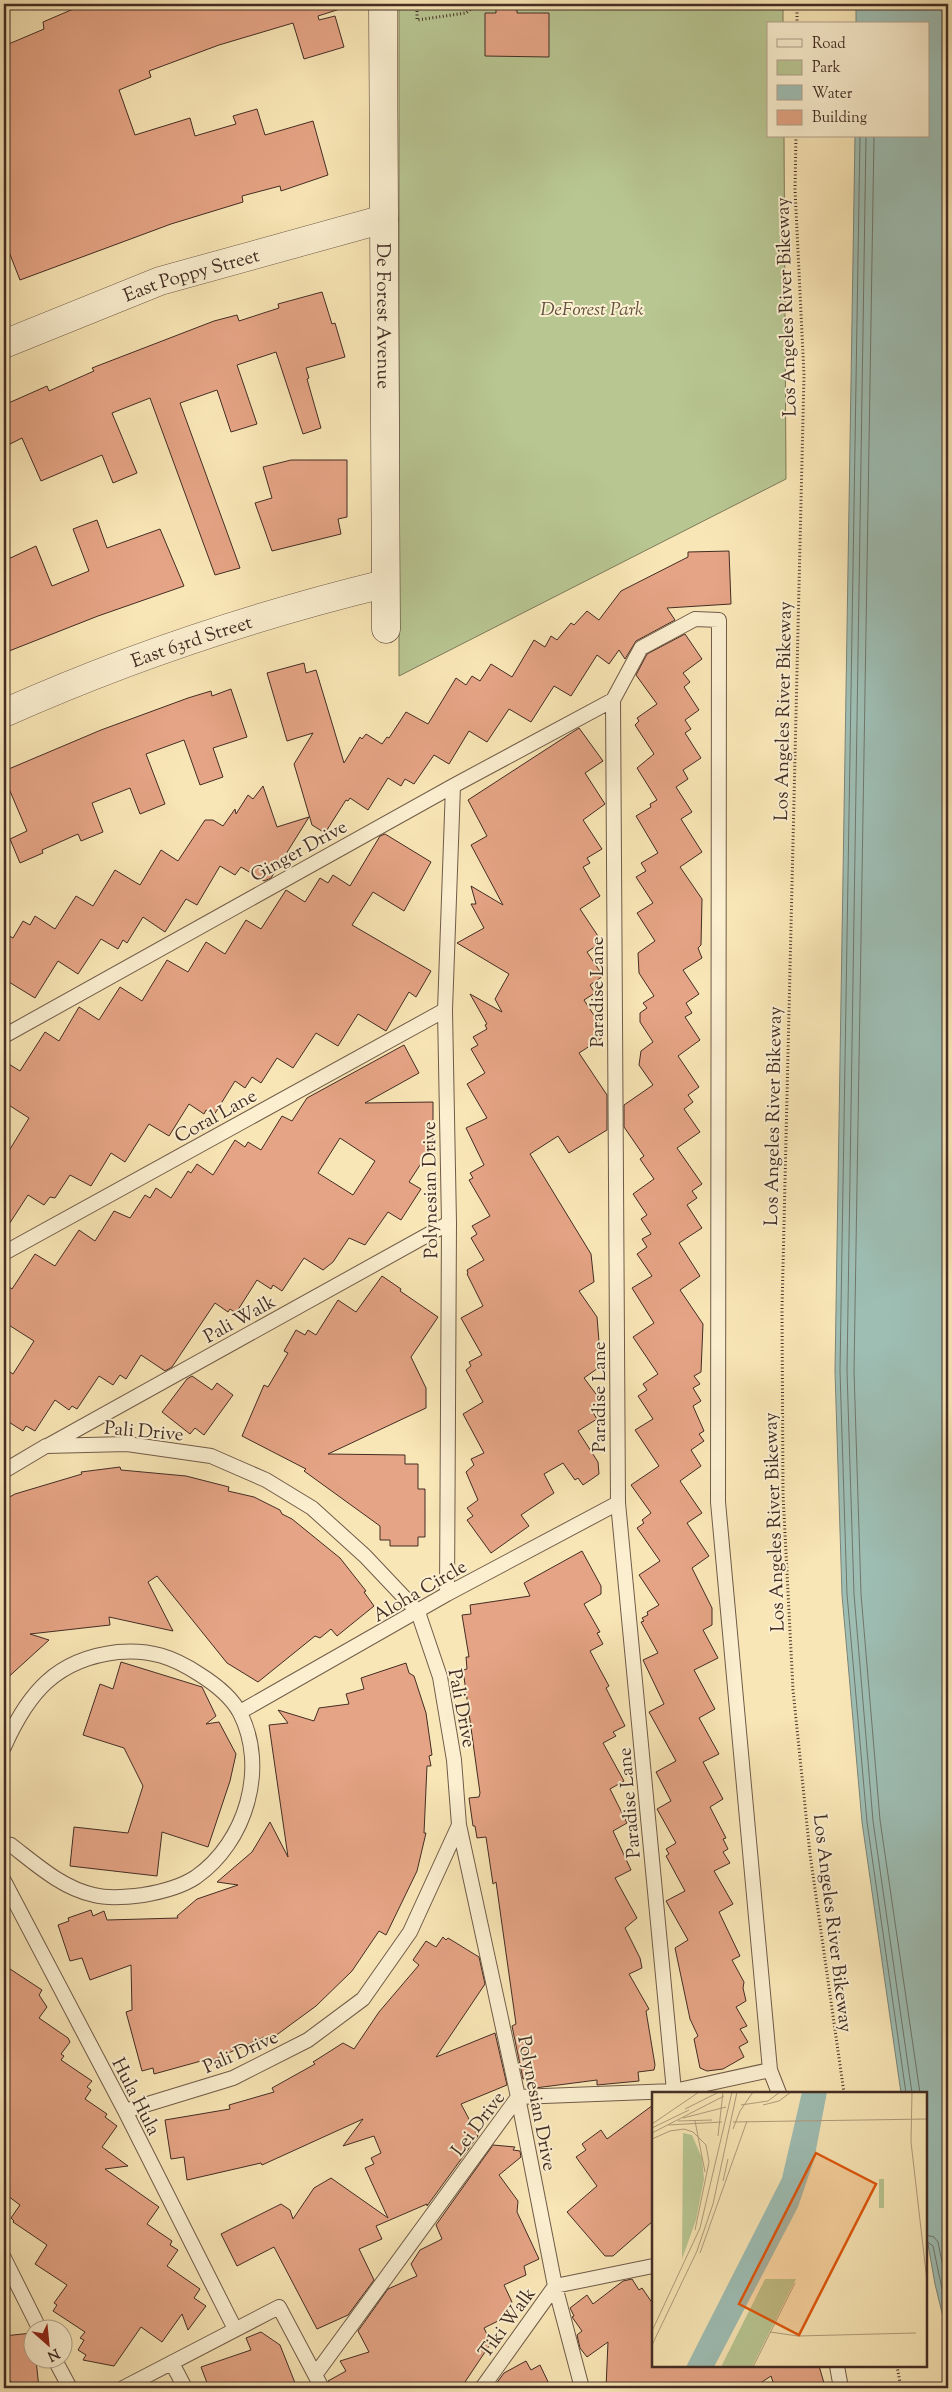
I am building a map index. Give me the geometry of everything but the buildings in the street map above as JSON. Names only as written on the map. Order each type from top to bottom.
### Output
[{"type":"street","name":"De Forest Avenue","points":[[384,4],[384,584],[386,629]]},
{"type":"street","name":"East Poppy Street","points":[[4,344],[160,282],[384,219]]},
{"type":"street","name":"East 63rd Street","points":[[4,713],[81,679],[193,638],[295,606],[384,584]]},
{"type":"lane","points":[[613,700],[641,648],[695,619],[719,620],[718,1502],[770,2070],[778,2092]]},
{"type":"lane","name":"Ginger Drive","points":[[4,1036],[453,786],[613,700]]},
{"type":"lane","name":"Paradise Lane","points":[[613,700],[618,1503],[674,2091]]},
{"type":"lane","name":"Polynesian Drive","points":[[447,1594],[450,1223],[445,1010],[453,786]]},
{"type":"lane","name":"Coral Lane","points":[[4,1253],[445,1010]]},
{"type":"lane","name":"Pali Walk","points":[[46,1446],[450,1223]]},
{"type":"lane","name":"Pali Drive","points":[[4,1471],[46,1446],[127,1444],[211,1456],[266,1480],[312,1508],[365,1556],[418,1612],[440,1677],[454,1760],[459,1825],[410,1932],[363,1999],[308,2040],[233,2078],[125,2111]]},
{"type":"lane","name":"Aloha Circle","points":[[240,1712],[447,1594],[618,1503]]},
{"type":"lane","points":[[4,1747],[15,1722],[34,1693],[52,1676],[94,1655],[136,1650],[177,1660],[223,1690],[240,1712],[253,1750],[251,1789],[241,1822],[223,1853],[195,1877],[164,1891],[130,1897],[95,1896],[67,1886],[11,1845],[4,1844]]},
{"type":"lane","name":"Polynesian Drive","points":[[459,1825],[518,2097],[554,2286],[582,2388]]},
{"type":"lane","name":"Hula Hula","points":[[4,1882],[125,2111],[234,2329]]},
{"type":"lane","name":"Lei Drive","points":[[315,2375],[518,2097],[674,2091],[770,2070]]},
{"type":"lane","points":[[4,2258],[35,2320]]},
{"type":"lane","name":"Tiki Walk","points":[[482,2388],[554,2286],[652,2266]]},
{"type":"lane","points":[[122,2388],[279,2307],[322,2388]]},
{"type":"lane","points":[[172,2363],[185,2388]]},
{"type":"lane","points":[[837,2367],[841,2388]]},
{"type":"lane","points":[[60,2370],[70,2388]]},
{"type":"path","points":[[417,4],[417,20],[466,13],[476,4]]},
{"type":"path","points":[[797,4],[797,22]]},
{"type":"path","name":"Los Angeles River Bikeway","points":[[796,138],[795,189],[804,375],[782,1309],[783,1494],[793,1690],[810,1854],[844,2092]]},
{"type":"path","points":[[897,2367],[901,2388]]},
{"type":"green space","name":"DeForest Park","points":[[399,4],[783,4],[783,22],[767,22],[767,138],[784,138],[786,479],[399,676]]},
{"type":"water","points":[[856,4],[948,4],[948,2337],[935,2284],[927,2239],[927,2092],[901,2092],[862,1822],[842,1595],[835,1371],[855,138],[930,138],[930,22],[856,22]]}]
